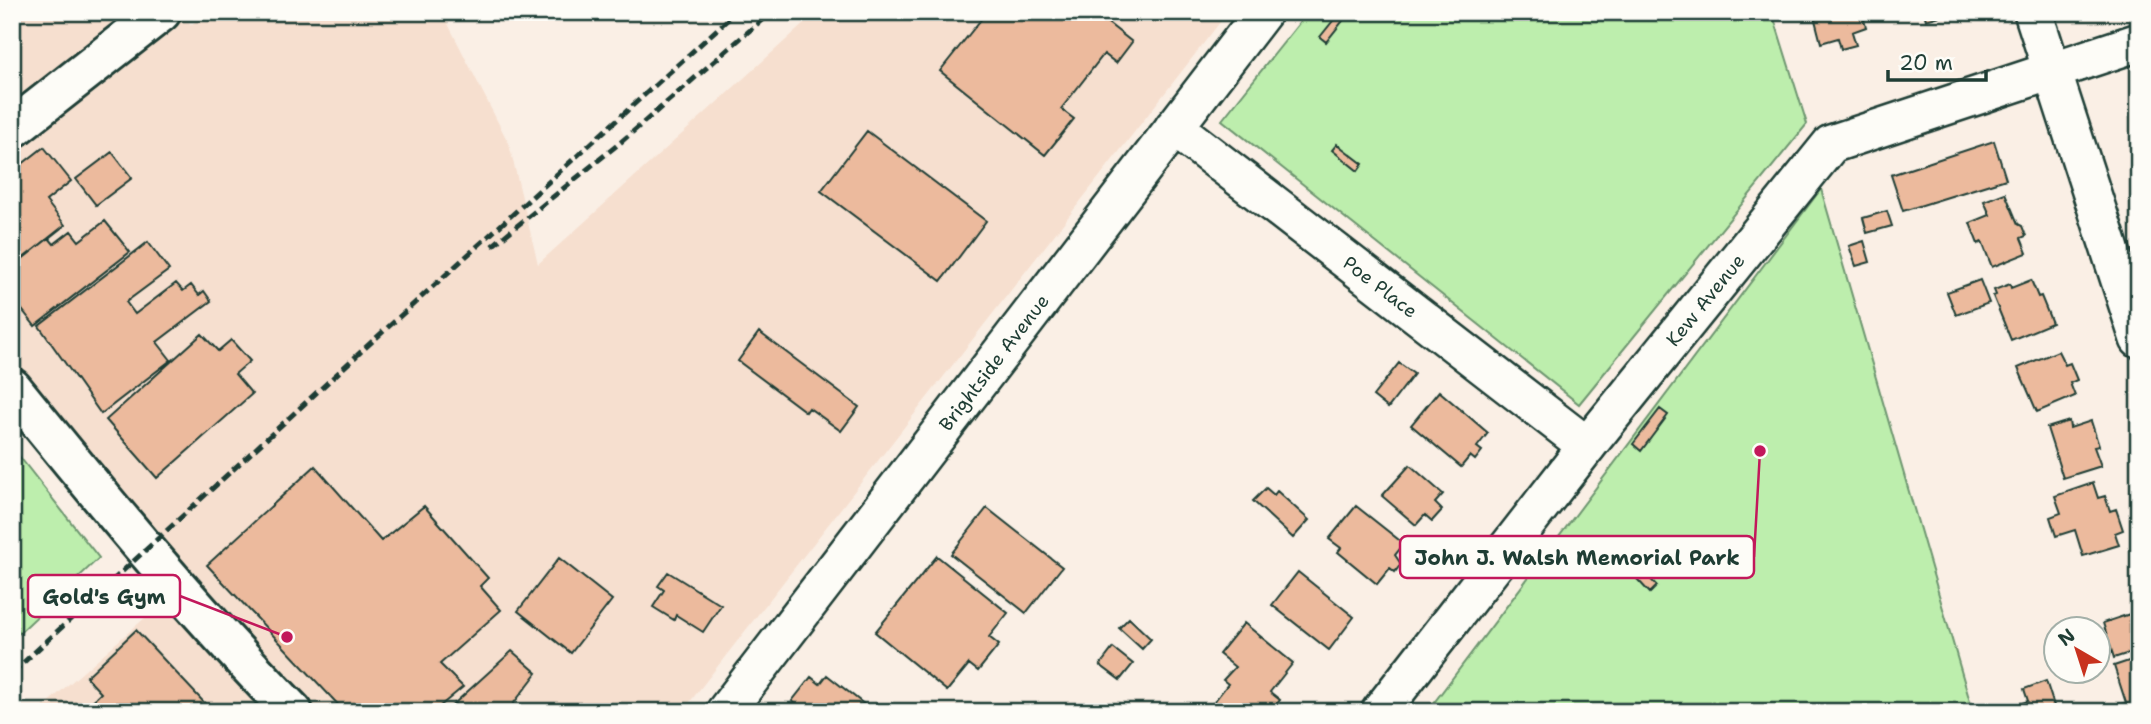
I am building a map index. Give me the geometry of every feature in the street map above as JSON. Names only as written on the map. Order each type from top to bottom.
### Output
[{"type":"main road","points":[[12,129],[161,12]]},
{"type":"main road","points":[[12,388],[145,550],[234,652],[293,712]]},
{"type":"street","name":"Brightside Avenue","points":[[725,712],[1263,12]]},
{"type":"street","points":[[2033,12],[2139,339]]},
{"type":"street","name":"Kew Avenue","points":[[1380,712],[1587,446],[1831,144],[2139,42]]},
{"type":"street","name":"Poe Place","points":[[1174,127],[1587,446]]},
{"type":"shaded area","points":[[12,12],[181,12],[191,25],[208,12],[442,12],[509,144],[538,264],[817,12],[1228,12],[682,712],[37,712],[185,583],[34,408],[12,427]]},
{"type":"green space","points":[[1308,12],[1772,12],[1807,124],[1579,404],[1222,120]]},
{"type":"green space","points":[[1821,189],[1973,712],[1427,712]]},
{"type":"green space","points":[[12,447],[99,558],[12,640]]},
{"type":"building","points":[[987,12],[1094,12],[1132,42],[1116,63],[1104,54],[1061,109],[1074,119],[1045,155],[940,71]]},
{"type":"building","points":[[1340,12],[1349,13],[1326,42],[1320,37]]},
{"type":"building","points":[[1813,12],[1862,12],[1866,27],[1852,32],[1856,45],[1841,49],[1838,38],[1821,43]]},
{"type":"building","points":[[1924,12],[1954,12],[1926,20]]},
{"type":"building","points":[[867,131],[986,221],[941,281],[821,191]]},
{"type":"building","points":[[1994,141],[2006,179],[1903,211],[1891,175]]},
{"type":"building","points":[[1337,144],[1363,164],[1358,171],[1332,150]]},
{"type":"building","points":[[44,147],[71,181],[46,201],[65,225],[12,267],[12,172]]},
{"type":"building","points":[[112,152],[132,178],[96,205],[76,179]]},
{"type":"building","points":[[2005,193],[2026,236],[2021,238],[2027,253],[1992,267],[1982,242],[1978,244],[1970,223],[1990,215],[1984,201]]},
{"type":"building","points":[[1887,211],[1892,226],[1867,233],[1863,218]]},
{"type":"building","points":[[105,221],[130,252],[35,326],[12,297],[12,267],[49,238],[54,244],[71,231],[79,241]]},
{"type":"building","points":[[1864,241],[1870,262],[1856,266],[1849,246]]},
{"type":"building","points":[[148,242],[169,270],[126,302],[135,314],[176,283],[183,291],[191,285],[199,295],[204,291],[211,301],[157,342],[171,360],[101,414],[39,326]]},
{"type":"building","points":[[1980,280],[1989,303],[1956,315],[1947,292]]},
{"type":"building","points":[[2031,280],[2052,323],[2011,340],[1993,296],[1996,295],[1994,290],[2010,284],[2011,288]]},
{"type":"building","points":[[759,332],[859,407],[841,431],[809,408],[806,412],[738,361]]},
{"type":"building","points":[[202,334],[218,351],[231,340],[250,361],[235,374],[252,394],[157,478],[106,420]]},
{"type":"building","points":[[2058,351],[2065,365],[2070,363],[2077,380],[2070,383],[2075,396],[2037,412],[2018,368]]},
{"type":"building","points":[[1399,363],[1414,374],[1388,408],[1373,396]]},
{"type":"building","points":[[1439,391],[1488,433],[1477,447],[1482,451],[1475,460],[1470,456],[1461,467],[1411,425]]},
{"type":"building","points":[[1660,409],[1668,415],[1641,451],[1633,444]]},
{"type":"building","points":[[2069,421],[2070,428],[2091,421],[2099,446],[2094,447],[2101,466],[2063,478],[2047,428]]},
{"type":"building","points":[[1410,465],[1443,494],[1435,503],[1442,510],[1432,521],[1425,515],[1416,525],[1382,496]]},
{"type":"building","points":[[315,466],[381,541],[424,506],[488,578],[480,586],[501,610],[440,664],[463,687],[433,712],[345,712],[207,565]]},
{"type":"building","points":[[2093,483],[2098,498],[2105,496],[2110,511],[2116,509],[2123,530],[2115,533],[2119,545],[2083,556],[2075,530],[2056,536],[2050,517],[2061,513],[2055,496]]},
{"type":"building","points":[[1266,488],[1274,495],[1277,491],[1309,520],[1293,538],[1253,501]]},
{"type":"building","points":[[1356,506],[1404,544],[1395,555],[1401,564],[1395,572],[1390,568],[1377,584],[1338,552],[1341,548],[1329,539]]},
{"type":"building","points":[[987,508],[1062,567],[1026,613],[951,554]]},
{"type":"building","points":[[937,556],[1008,613],[989,637],[999,645],[978,671],[969,664],[947,691],[875,632]]},
{"type":"building","points":[[559,558],[612,600],[571,653],[518,611]]},
{"type":"building","points":[[1632,559],[1657,586],[1650,593],[1625,566]]},
{"type":"building","points":[[668,572],[721,605],[703,632],[676,615],[674,620],[653,607],[664,590],[658,586]]},
{"type":"building","points":[[1298,572],[1354,617],[1329,650],[1272,605]]},
{"type":"building","points":[[2139,611],[2139,712],[2122,712],[2120,704],[2126,703],[2114,666],[2132,660],[2129,653],[2114,658],[2112,620]]},
{"type":"building","points":[[1129,618],[1151,639],[1142,649],[1119,628]]},
{"type":"building","points":[[1244,623],[1293,663],[1270,692],[1280,700],[1271,712],[1206,712],[1228,684],[1223,680],[1235,667],[1219,654]]},
{"type":"building","points":[[136,630],[213,712],[81,712],[101,693],[86,677]]},
{"type":"building","points":[[1113,648],[1133,664],[1120,680],[1100,665]]},
{"type":"building","points":[[512,651],[537,673],[507,712],[445,712]]},
{"type":"building","points":[[827,675],[870,709],[868,712],[799,712],[801,708],[792,701],[811,677],[820,684]]},
{"type":"building","points":[[2042,682],[2042,686],[2048,686],[2056,712],[1996,712],[2028,701],[2024,689]]},
{"type":"railway","points":[[12,673],[736,12]]},
{"type":"railway","points":[[492,246],[621,142],[771,12]]},
{"type":"place","name":"John J. Walsh Memorial Park","points":[[1760,451]]},
{"type":"place","name":"Gold's Gym","points":[[287,637]]}]
